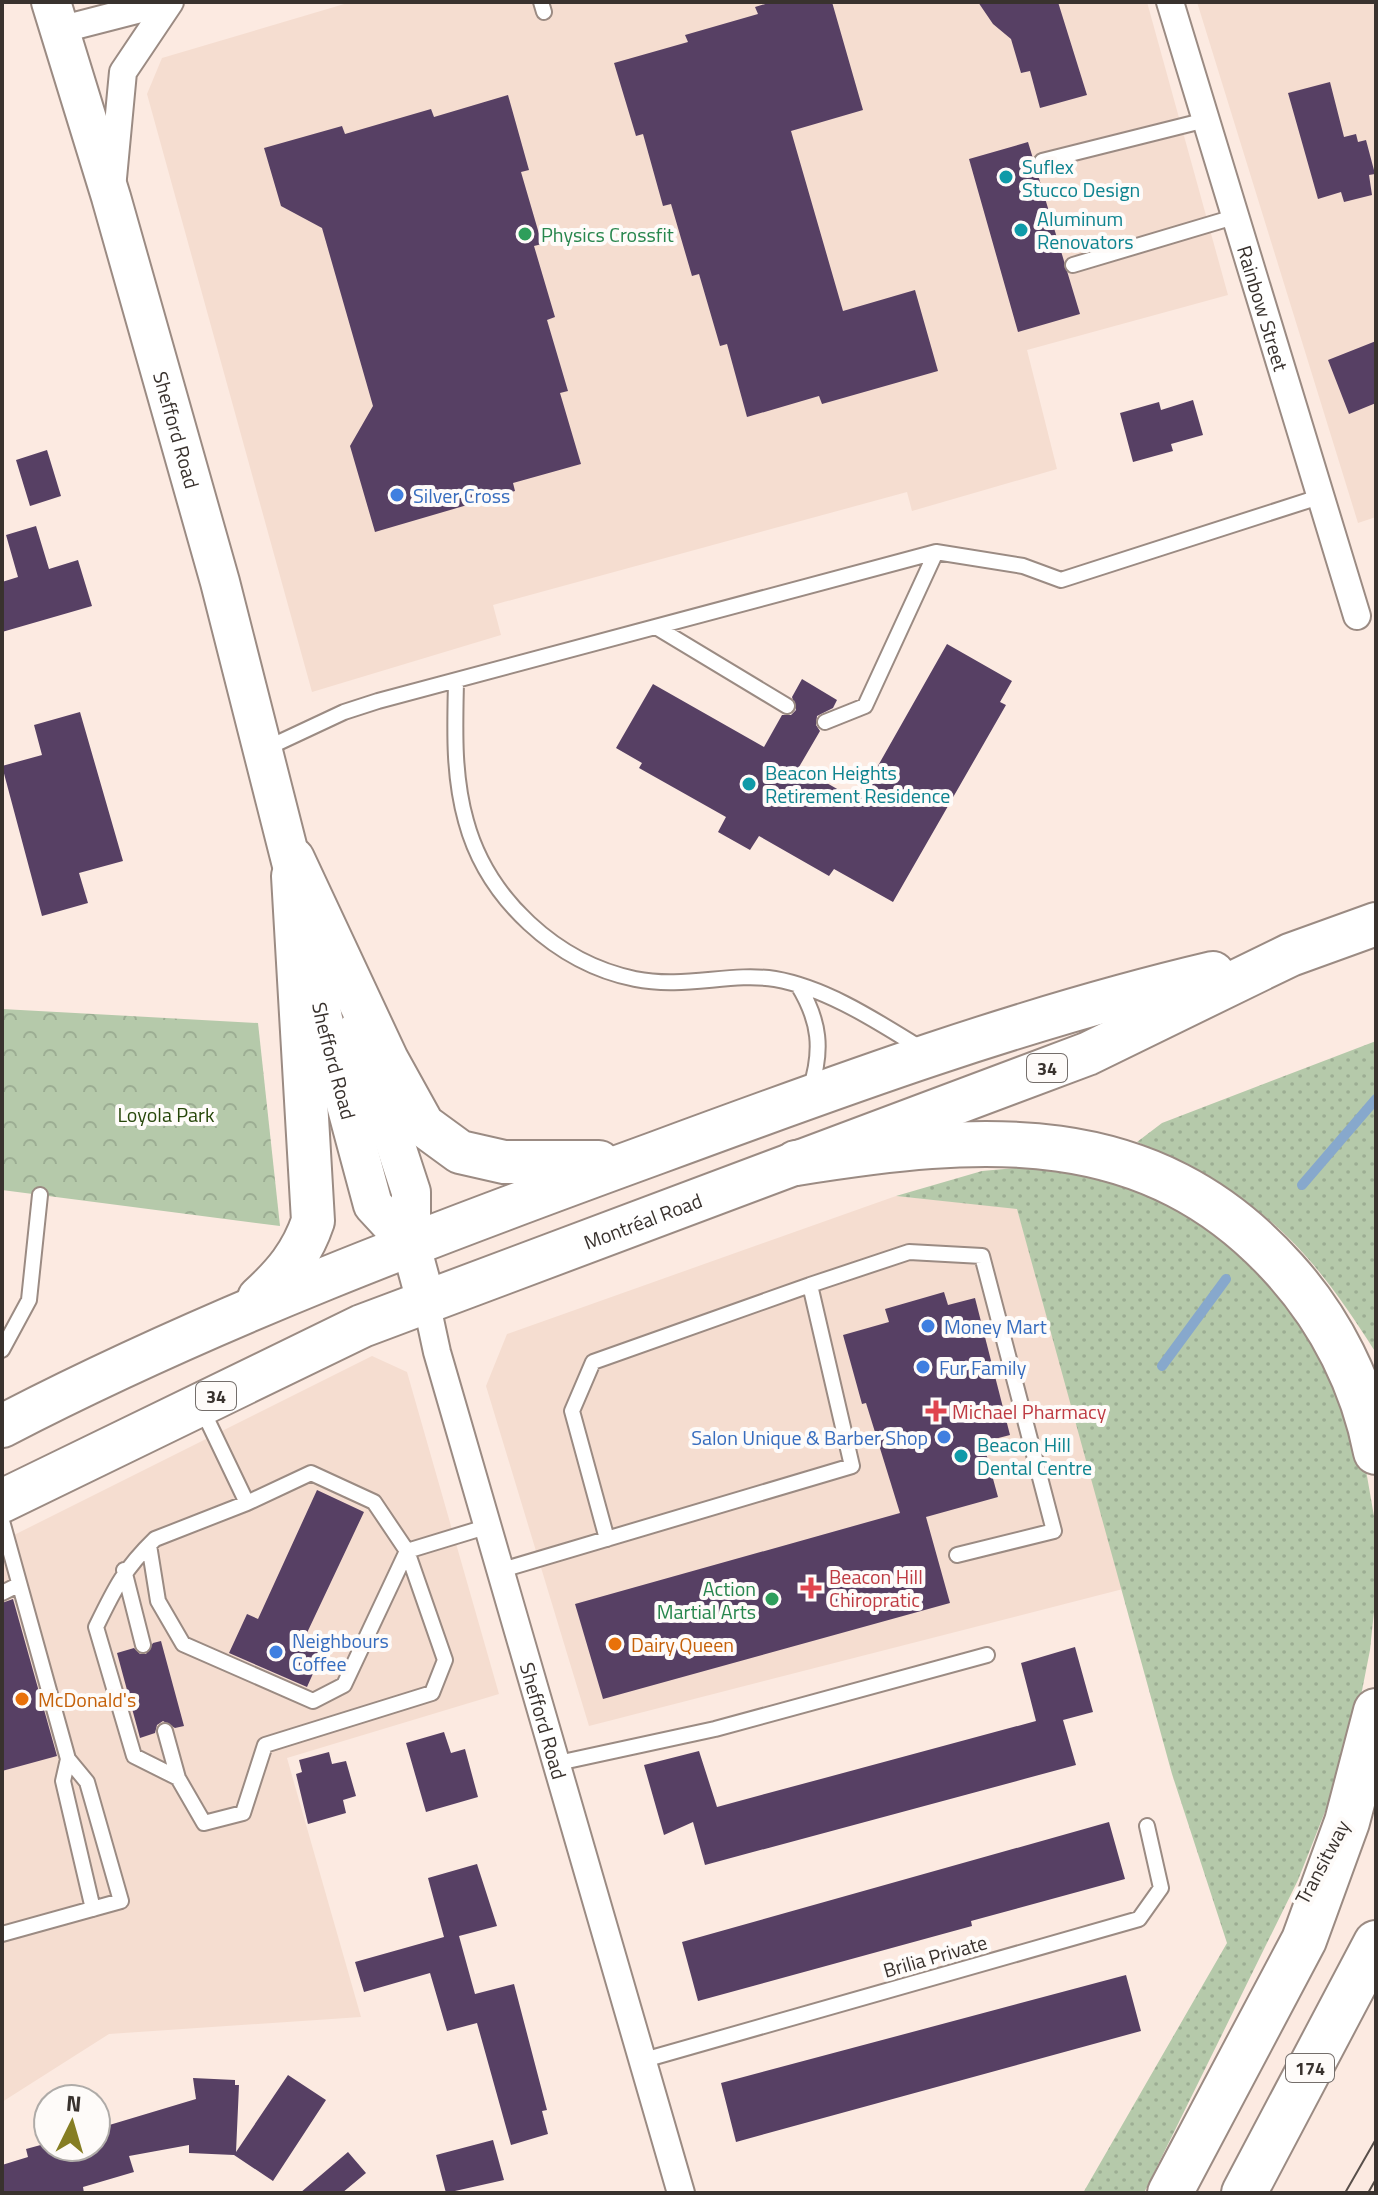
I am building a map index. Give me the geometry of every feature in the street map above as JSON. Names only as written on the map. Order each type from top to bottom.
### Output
[{"type":"highway","points":[[796,1163],[904,1146],[971,1142],[1095,1154],[1156,1175],[1203,1200],[1260,1242],[1305,1292],[1344,1354],[1371,1427],[1376,1452]]},
{"type":"highway","points":[[1170,2193],[1304,1940],[1347,1822],[1376,1711]]},
{"type":"highway","name":"174","points":[[1244,2193],[1376,1943]]},
{"type":"main road","points":[[293,859],[387,1060],[423,1125],[460,1152],[504,1162],[628,1163]]},
{"type":"main road","points":[[241,1314],[292,1264],[304,1246],[313,1221],[312,1162],[299,1033],[293,859]]},
{"type":"main road","name":"Montréal Road","points":[[2,1501],[362,1326],[1087,1054],[1290,955],[1376,924]]},
{"type":"main road","name":"Montréal Road","points":[[2,1426],[95,1378],[241,1314],[411,1246],[808,1097],[929,1053],[1096,1001],[1290,955]]},
{"type":"street","points":[[55,16],[169,2]]},
{"type":"street","points":[[111,197],[123,72],[169,2]]},
{"type":"street","name":"Rainbow Street","points":[[1170,2],[1357,616]]},
{"type":"street","name":"Shefford Road","points":[[55,16],[111,197],[293,859],[353,1015],[411,1192],[411,1246],[437,1352],[681,2193]]},
{"type":"lane","points":[[1042,161],[1206,120]]},
{"type":"lane","points":[[1073,265],[1234,217]]},
{"type":"lane","points":[[265,749],[344,712],[936,552],[1023,566],[1061,580],[1319,497]]},
{"type":"lane","points":[[825,722],[865,706],[936,552]]},
{"type":"lane","points":[[656,627],[787,706]]},
{"type":"lane","points":[[456,682],[457,774],[466,822],[482,861],[505,898],[532,926],[562,950],[597,968],[636,979],[673,983],[773,979],[798,985],[858,1011],[929,1053]]},
{"type":"lane","points":[[798,985],[811,1007],[820,1050],[808,1097]]},
{"type":"lane","points":[[2,1350],[29,1300],[40,1195]]},
{"type":"lane","points":[[607,1539],[572,1411],[593,1362],[909,1252],[982,1256],[1054,1531],[957,1555]]},
{"type":"lane","points":[[502,1570],[852,1466],[810,1285]]},
{"type":"lane","points":[[200,1404],[247,1503]]},
{"type":"lane","points":[[165,1731],[178,1778],[204,1823],[243,1813],[265,1745],[432,1693],[445,1660],[407,1551],[374,1502],[311,1473],[247,1503],[155,1539],[124,1570],[96,1627],[134,1756],[178,1778]]},
{"type":"lane","points":[[2,1521],[68,1759],[87,1782],[121,1901],[2,1934]]},
{"type":"lane","points":[[149,1545],[158,1601],[183,1644],[313,1701],[344,1685],[407,1551],[489,1526]]},
{"type":"lane","points":[[124,1570],[143,1645]]},
{"type":"lane","points":[[2,1593],[18,1585]]},
{"type":"lane","points":[[558,1763],[715,1729],[987,1655]]},
{"type":"lane","points":[[68,1759],[63,1781],[93,1909]]},
{"type":"lane","name":"Brilia Private","points":[[644,2060],[1139,1919],[1161,1888],[1147,1826]]},
{"type":"lane","name":"Transitway","points":[[1304,1940],[1362,1830]]},
{"type":"shaded area","points":[[351,2],[1147,2],[1228,295],[1027,350],[1057,469],[912,511],[907,492],[493,605],[501,635],[312,692],[147,94],[162,58]]},
{"type":"shaded area","points":[[1197,2],[1376,2],[1376,517],[1358,523]]},
{"type":"shaded area","points":[[896,1196],[1017,1208],[1123,1589],[589,1726],[486,1386],[507,1334]]},
{"type":"shaded area","points":[[372,1356],[407,1372],[499,1694],[287,1758],[361,2017],[109,2034],[2,2102],[2,1541]]},
{"type":"green space","name":"Loyola Park","points":[[2,1009],[258,1023],[280,1226],[2,1190]]},
{"type":"green space","points":[[1376,1041],[1376,1353],[1326,1281],[1276,1226],[1215,1181],[1137,1142],[1162,1123]]},
{"type":"green space","points":[[1026,1167],[1078,1170],[1187,1209],[1233,1242],[1300,1313],[1363,1453],[1375,1522],[1376,1592],[1370,1650],[1357,1716],[1334,1789],[1298,1880],[1144,2193],[1083,2193],[1227,1943],[1172,1774],[1017,1209],[896,1196],[982,1171]]},
{"type":"building","points":[[772,2],[832,2],[863,110],[791,131],[843,311],[915,290],[938,371],[822,404],[819,396],[747,417],[727,344],[720,346],[699,274],[692,276],[671,204],[663,206],[643,134],[636,136],[614,63],[688,42],[685,35],[758,14],[755,7]]},
{"type":"building","points":[[978,2],[1058,2],[1087,95],[1040,108],[1030,71],[1021,73],[1011,39],[993,24]]},
{"type":"building","points":[[1330,82],[1344,137],[1356,134],[1358,142],[1366,140],[1375,174],[1369,175],[1372,195],[1344,202],[1341,192],[1318,199],[1288,93]]},
{"type":"building","points":[[508,95],[529,170],[521,172],[542,244],[534,246],[555,317],[547,320],[568,391],[560,393],[581,464],[513,483],[515,491],[375,532],[350,446],[373,406],[322,228],[281,206],[264,148],[342,126],[345,134],[431,109],[434,117]]},
{"type":"building","points":[[1028,142],[1080,314],[1018,332],[969,159]]},
{"type":"building","points":[[1376,341],[1376,403],[1349,414],[1328,360]]},
{"type":"building","points":[[1193,400],[1203,435],[1171,444],[1173,451],[1133,462],[1120,413],[1159,402],[1161,410]]},
{"type":"building","points":[[47,450],[61,496],[30,506],[16,460]]},
{"type":"building","points":[[36,526],[49,569],[78,560],[92,606],[2,632],[2,582],[18,577],[6,535]]},
{"type":"building","name":"Beacon Heights Retirement Residence","points":[[947,644],[1012,681],[1000,702],[1006,705],[893,902],[834,869],[829,876],[759,836],[750,850],[718,832],[726,817],[639,768],[642,763],[616,748],[653,684],[764,747],[782,715],[791,715],[796,710],[792,697],[802,679],[837,700],[833,708],[817,716],[816,725],[820,731],[799,767],[858,801]]},
{"type":"building","points":[[80,712],[123,861],[79,873],[88,903],[42,916],[2,766],[42,755],[34,725]]},
{"type":"building","points":[[944,1292],[948,1305],[975,1298],[1010,1435],[983,1442],[998,1497],[926,1517],[950,1603],[603,1699],[575,1604],[900,1513],[866,1403],[862,1404],[843,1335],[889,1322],[885,1309]]},
{"type":"building","points":[[317,1490],[364,1512],[306,1635],[315,1640],[313,1644],[324,1649],[307,1687],[229,1653],[247,1614],[258,1619]]},
{"type":"building","name":"McDonald's","points":[[13,1599],[57,1756],[2,1771],[2,1603]]},
{"type":"building","points":[[161,1641],[184,1726],[175,1728],[163,1721],[157,1725],[155,1733],[140,1738],[117,1653],[134,1648],[140,1654],[146,1654],[153,1643]]},
{"type":"building","points":[[1075,1647],[1093,1712],[1063,1720],[1076,1765],[705,1865],[693,1822],[664,1835],[644,1765],[699,1751],[717,1807],[1036,1721],[1021,1663]]},
{"type":"building","points":[[444,1732],[451,1753],[465,1749],[478,1797],[426,1812],[406,1743]]},
{"type":"building","points":[[329,1752],[332,1764],[346,1761],[356,1796],[343,1800],[346,1813],[308,1824],[296,1774],[302,1772],[299,1760]]},
{"type":"building","points":[[1109,1822],[1125,1879],[971,1921],[972,1926],[698,2001],[682,1942]]},
{"type":"building","points":[[477,1864],[497,1926],[459,1936],[475,1994],[514,1984],[547,2110],[542,2111],[548,2134],[511,2145],[477,2023],[447,2031],[430,1973],[364,1992],[355,1962],[444,1937],[428,1878]]},
{"type":"building","points":[[1126,1975],[1141,2031],[736,2142],[721,2083]]},
{"type":"building","points":[[288,2075],[326,2100],[273,2181],[234,2155],[189,2153],[189,2145],[129,2156],[134,2172],[83,2187],[84,2193],[2,2193],[2,2165],[28,2157],[26,2149],[32,2147],[32,2163],[112,2163],[112,2124],[196,2099],[193,2078],[235,2080],[235,2085],[239,2085],[236,2152]]},
{"type":"building","points":[[493,2140],[504,2180],[446,2193],[436,2155]]},
{"type":"building","points":[[348,2152],[366,2173],[342,2193],[300,2193]]},
{"type":"waterway","points":[[1302,1185],[1376,1099]]},
{"type":"waterway","points":[[1162,1366],[1226,1279]]},
{"type":"tram line","points":[[1345,2193],[1376,2139]]},
{"type":"tram line","points":[[1368,2193],[1376,2179]]},
{"type":"place","name":"Suflex Stucco Design","points":[[1006,177]]},
{"type":"place","name":"Aluminum Renovators","points":[[1021,230]]},
{"type":"place","name":"Physics Crossfit","points":[[525,234]]},
{"type":"place","name":"Silver Cross","points":[[397,495]]},
{"type":"place","name":"Beacon Heights Retirement Residence","points":[[749,784]]},
{"type":"place","name":"Money Mart","points":[[928,1326]]},
{"type":"place","name":"Fur Family","points":[[923,1367]]},
{"type":"place","name":"Michael Pharmacy","points":[[936,1411]]},
{"type":"place","name":"Salon Unique & Barber Shop","points":[[944,1437]]},
{"type":"place","name":"Beacon Hill Dental Centre","points":[[961,1456]]},
{"type":"place","name":"Beacon Hill Chiropratic","points":[[811,1588]]},
{"type":"place","name":"Action Martial Arts","points":[[772,1599]]},
{"type":"place","name":"Dairy Queen","points":[[615,1644]]},
{"type":"place","name":"Neighbours Coffee","points":[[276,1652]]},
{"type":"place","name":"McDonald's","points":[[22,1699]]}]
